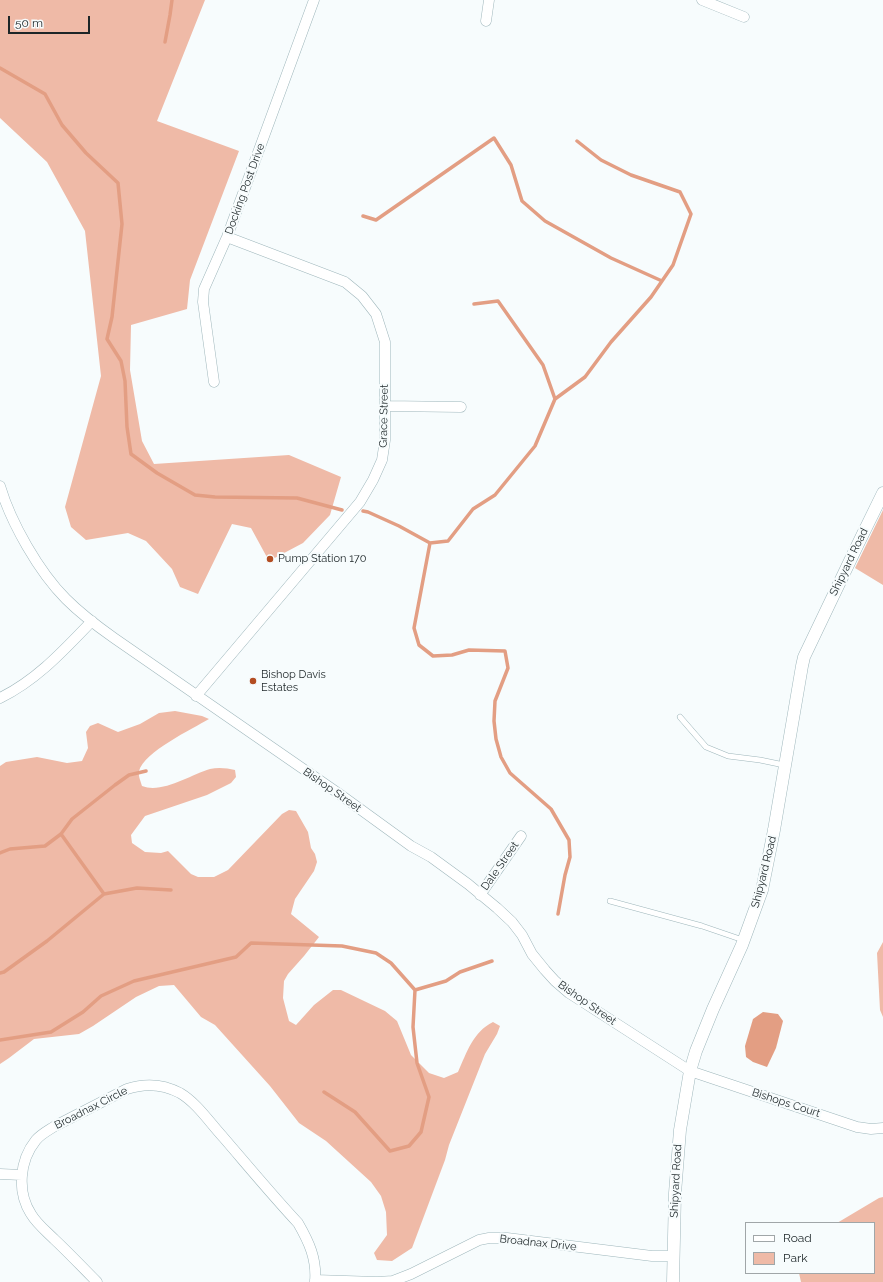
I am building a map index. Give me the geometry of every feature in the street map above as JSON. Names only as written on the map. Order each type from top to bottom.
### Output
[{"type":"street","name":"Docking Post Drive","points":[[214,382],[203,302],[204,290],[228,237],[314,0]]},
{"type":"street","points":[[486,21],[489,0]]},
{"type":"street","points":[[702,0],[744,17]]},
{"type":"street","name":"Grace Street","points":[[196,696],[360,502],[373,480],[382,460],[385,440],[385,342],[376,314],[362,296],[345,282],[228,237]]},
{"type":"street","points":[[385,406],[461,407]]},
{"type":"street","name":"Bishop Street","points":[[0,486],[11,516],[32,555],[65,598],[92,621],[196,696],[468,884],[512,922],[532,954],[555,981],[569,993],[690,1071]]},
{"type":"street","name":"Shipyard Road","points":[[673,1282],[675,1193],[680,1130],[690,1071],[714,1009],[744,940],[762,890],[804,657],[883,493]]},
{"type":"street","points":[[0,698],[39,673],[92,621]]},
{"type":"street","name":"Dale Street","points":[[480,895],[521,836]]},
{"type":"street","name":"Bishops Court","points":[[690,1071],[857,1127],[871,1129],[883,1128]]},
{"type":"street","name":"Broadnax Circle","points":[[97,1282],[31,1214],[25,1201],[22,1184],[24,1162],[31,1148],[46,1131],[127,1089],[136,1086],[153,1085],[166,1087],[185,1097],[199,1110],[298,1223],[308,1242],[314,1261],[315,1281]]},
{"type":"street","points":[[0,1174],[22,1174]]},
{"type":"street","name":"Broadnax Drive","points":[[315,1281],[393,1281],[411,1274],[467,1245],[489,1238],[507,1238],[652,1256],[674,1256]]},
{"type":"lane","points":[[680,717],[706,747],[728,756],[785,765]]},
{"type":"lane","points":[[610,901],[702,926],[744,940]]},
{"type":"green space","points":[[0,0],[205,0],[157,121],[239,151],[190,280],[187,309],[131,325],[130,370],[142,441],[154,464],[289,455],[341,477],[330,515],[303,543],[269,561],[251,528],[232,524],[198,594],[180,587],[172,569],[146,541],[128,533],[86,540],[71,527],[65,507],[101,376],[85,231],[47,162],[0,118]]},
{"type":"green space","points":[[883,510],[883,585],[855,568]]},
{"type":"green space","points":[[175,711],[202,716],[209,719],[181,735],[150,756],[139,771],[142,786],[158,788],[167,786],[216,768],[235,770],[236,777],[231,783],[207,795],[145,816],[131,835],[132,843],[145,852],[161,853],[168,851],[191,874],[198,877],[214,877],[228,870],[282,814],[289,810],[296,811],[308,832],[311,848],[315,854],[317,862],[314,871],[295,899],[291,914],[319,937],[288,974],[284,981],[283,998],[289,1021],[296,1025],[314,1005],[333,990],[341,990],[385,1011],[397,1021],[411,1055],[429,1073],[444,1078],[458,1072],[471,1043],[480,1031],[493,1022],[500,1026],[485,1054],[449,1145],[445,1160],[412,1248],[392,1261],[377,1260],[374,1253],[387,1235],[386,1212],[381,1196],[371,1182],[326,1141],[299,1123],[270,1086],[215,1025],[201,1017],[174,985],[159,986],[136,997],[79,1034],[34,1039],[0,1064],[0,766],[6,762],[37,757],[67,763],[82,761],[88,748],[86,732],[90,726],[98,723],[118,732],[140,724],[159,713]]},
{"type":"green space","points":[[883,942],[883,1017],[880,1010],[877,953]]},
{"type":"green space","points":[[883,1197],[883,1282],[801,1282],[799,1274],[875,1274],[875,1222],[839,1222]]},
{"type":"shaded area","points":[[763,1012],[778,1014],[783,1021],[776,1048],[767,1067],[753,1062],[746,1057],[745,1046],[753,1019]]},
{"type":"waterway","points":[[165,42],[172,0]]},
{"type":"waterway","points":[[0,68],[45,94],[62,125],[86,153],[118,183],[122,224],[112,317],[107,339],[121,361],[125,381],[127,427],[131,454],[157,473],[195,495],[215,497],[297,498],[342,510]]},
{"type":"waterway","points":[[363,216],[376,220],[494,138],[511,165],[522,201],[545,221],[611,258],[662,281]]},
{"type":"waterway","points":[[363,511],[399,526],[430,543],[448,541],[473,509],[495,495],[535,446],[555,399],[585,377],[611,342],[651,297],[673,265],[691,214],[680,192],[631,175],[601,160],[577,141]]},
{"type":"waterway","points":[[474,304],[498,301],[543,365],[555,399]]},
{"type":"waterway","points":[[430,543],[414,628],[419,645],[433,656],[452,655],[469,650],[505,651],[508,668],[495,701],[494,721],[496,739],[501,757],[510,773],[551,809],[569,840],[570,857],[558,914]]},
{"type":"waterway","points":[[0,853],[10,849],[45,846],[61,834],[72,819],[115,785],[129,775],[146,771]]},
{"type":"waterway","points":[[61,834],[104,894]]},
{"type":"waterway","points":[[0,973],[4,972],[47,941],[104,894],[137,888],[171,890]]},
{"type":"waterway","points":[[0,1040],[51,1032],[83,1012],[101,996],[134,981],[236,957],[251,943],[342,946],[376,953],[391,963],[415,990],[413,1027],[417,1063],[429,1097],[421,1132],[409,1146],[390,1151],[355,1112],[324,1092]]},
{"type":"waterway","points":[[415,990],[446,981],[460,972],[492,961]]},
{"type":"place","name":"Pump Station 170","points":[[270,559]]},
{"type":"place","name":"Bishop Davis Estates","points":[[253,681]]}]
